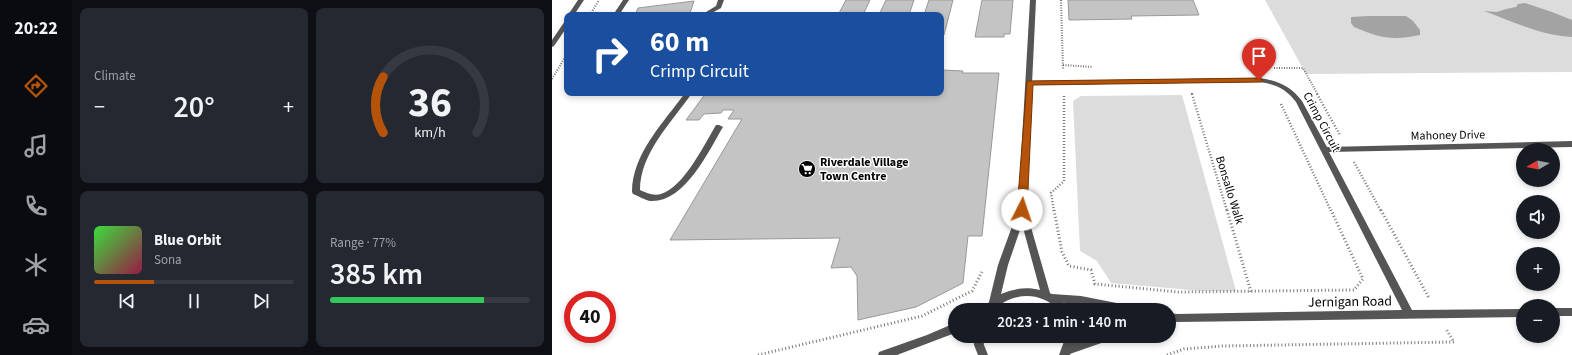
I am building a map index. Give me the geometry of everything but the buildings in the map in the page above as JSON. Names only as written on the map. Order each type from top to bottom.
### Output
[{"type":"street","points":[[573,12],[581,0]]},
{"type":"street","points":[[618,12],[626,0]]},
{"type":"street","points":[[709,12],[719,6],[721,0]]},
{"type":"street","points":[[991,303],[1022,210],[1030,83],[1033,0]]},
{"type":"street","points":[[552,45],[564,27]]},
{"type":"street","name":"Crimp Circuit","points":[[1030,83],[1259,80],[1279,83],[1293,92],[1299,101],[1409,314]]},
{"type":"street","points":[[687,96],[665,124],[648,153],[637,177],[636,192],[644,198],[657,198],[668,194],[682,184],[718,127]]},
{"type":"street","name":"Mahoney Drive","points":[[1324,150],[1572,144]]},
{"type":"street","points":[[1022,210],[1049,297],[1056,303]]},
{"type":"street","points":[[996,303],[1006,296],[1019,292],[1033,292],[1049,297],[1096,303]]},
{"type":"street","points":[[1560,312],[1572,312]]},
{"type":"street","name":"Jernigan Road","points":[[1176,318],[1516,313]]},
{"type":"street","points":[[883,355],[948,331]]},
{"type":"street","points":[[979,343],[983,355]]},
{"type":"street","points":[[1065,353],[1069,343]]},
{"type":"street","points":[[1065,353],[1090,343]]},
{"type":"path","points":[[1061,0],[1064,82],[1064,181],[1051,193],[1062,252],[1069,266],[1091,270],[1095,284],[1179,292],[1354,290],[1363,279],[1278,98]]},
{"type":"path","points":[[552,79],[564,59]]},
{"type":"path","points":[[1063,65],[1094,67]]},
{"type":"path","points":[[1167,355],[1184,349],[1223,346],[1454,342],[1303,68],[1272,68]]},
{"type":"path","name":"Bonsallo Walk","points":[[1199,92],[1191,92],[1250,292]]},
{"type":"path","points":[[1064,95],[1072,94]]},
{"type":"path","points":[[758,355],[922,316],[972,291],[983,270]]},
{"type":"shaded area","points":[[1265,0],[1572,0],[1572,72],[1306,74]]},
{"type":"shaded area","points":[[1525,3],[1572,20],[1572,37],[1538,31],[1484,11],[1497,12]]},
{"type":"shaded area","points":[[1406,16],[1413,21],[1420,30],[1420,35],[1402,38],[1379,36],[1354,27],[1351,23],[1351,17]]},
{"type":"shaded area","points":[[1182,95],[1236,291],[1202,291],[1111,283],[1097,261],[1080,251],[1073,101],[1081,96]]},
{"type":"place","name":"Riverdale Village Town Centre","points":[[807,169]]},
{"type":"route","points":[[1022,210],[1030,83],[1259,80]]}]
